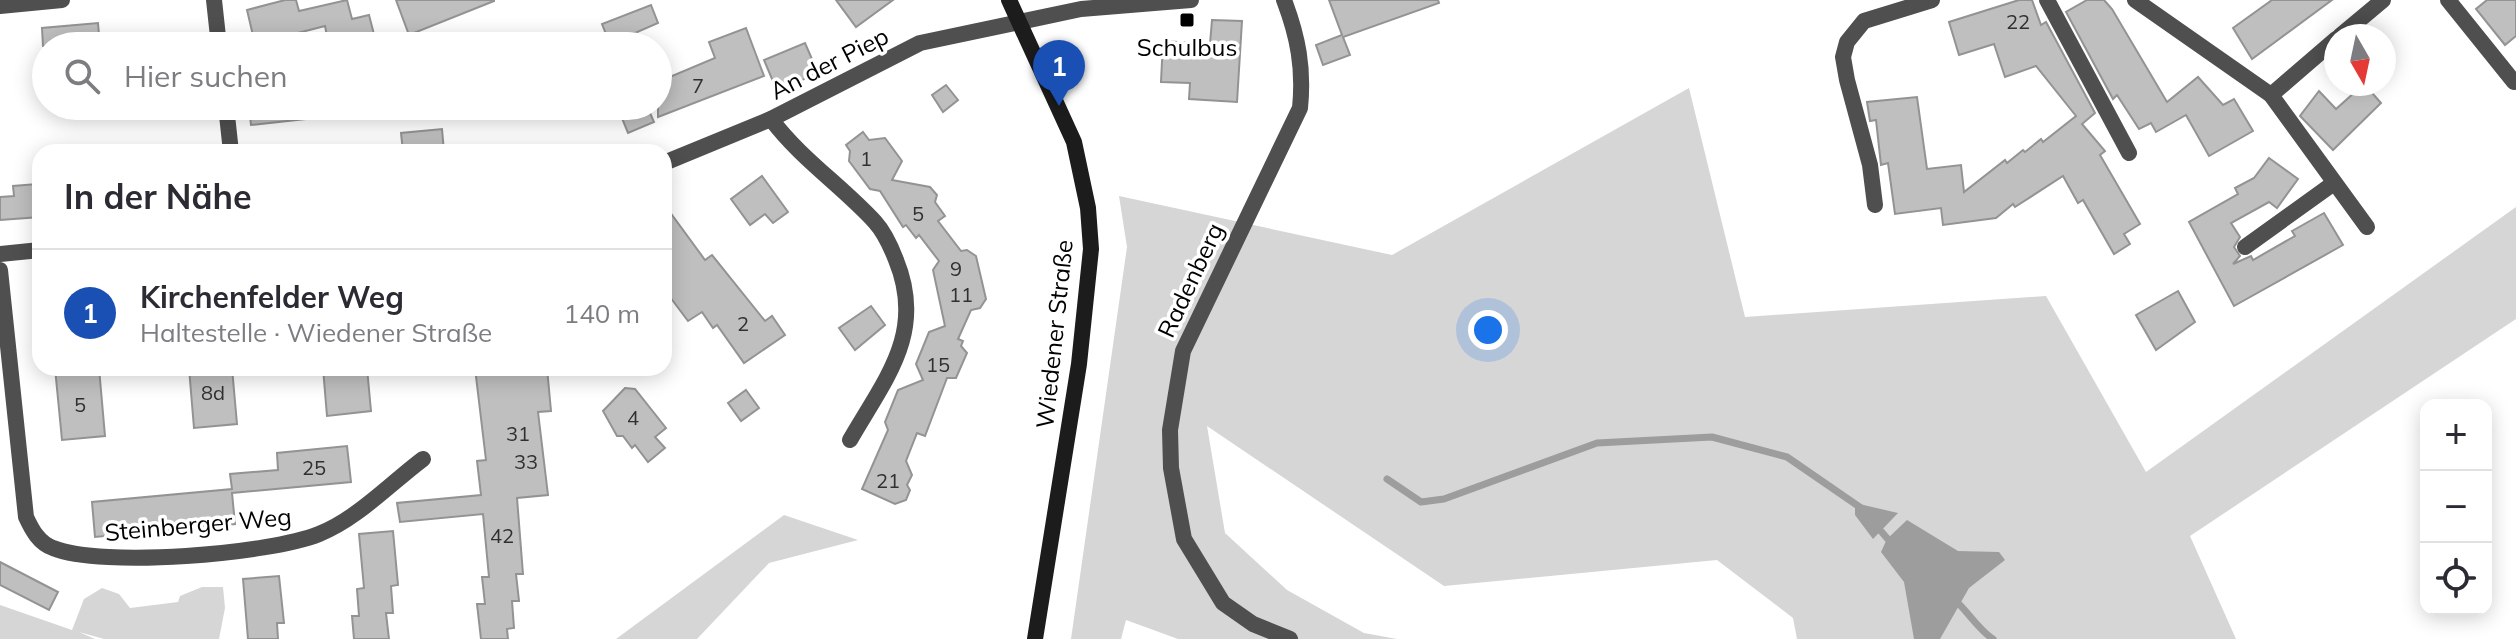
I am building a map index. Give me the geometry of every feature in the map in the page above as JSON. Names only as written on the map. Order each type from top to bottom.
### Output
[{"type":"main road","name":"Wiedener Straße","points":[[1009,0],[1074,142],[1088,208],[1091,249],[1079,364],[1035,639]]},
{"type":"street","points":[[0,6],[62,0]]},
{"type":"street","points":[[214,0],[217,32]]},
{"type":"street","name":"An der Piep","points":[[672,160],[771,119],[920,43],[1081,9],[1191,0]]},
{"type":"street","name":"Radenberg","points":[[1284,0],[1299,41],[1303,79],[1300,108],[1183,351],[1170,430],[1171,468],[1184,539],[1223,603],[1253,624],[1290,639]]},
{"type":"street","points":[[1875,205],[1870,165],[1843,57],[1847,42],[1864,21],[1932,0]]},
{"type":"street","points":[[2047,0],[2129,153]]},
{"type":"street","points":[[2135,0],[2271,95],[2367,227]]},
{"type":"street","points":[[2355,24],[2383,0]]},
{"type":"street","points":[[2448,0],[2514,82]]},
{"type":"street","points":[[2271,95],[2324,50]]},
{"type":"street","points":[[771,119],[788,142],[877,224],[891,247],[906,291],[909,313],[897,359],[850,440]]},
{"type":"street","points":[[228,120],[230,144]]},
{"type":"street","points":[[2245,247],[2334,183]]},
{"type":"street","points":[[0,254],[32,251]]},
{"type":"street","name":"Steinberger Weg","points":[[0,270],[26,517],[34,534],[51,548],[120,560],[293,542],[321,533],[346,518],[423,459]]},
{"type":"shaded area","points":[[1689,88],[1745,317],[2046,296],[2146,472],[2516,207],[2516,319],[2190,536],[2236,639],[1797,639],[1793,618],[1717,560],[1444,586],[1207,426],[1225,533],[1287,590],[1364,633],[1397,639],[1178,639],[1126,620],[1121,639],[1071,639],[1127,247],[1119,196],[1392,255]]},
{"type":"shaded area","points":[[1855,503],[1898,513],[1873,539],[1855,515]]},
{"type":"shaded area","points":[[784,515],[858,540],[769,563],[697,639],[616,639]]},
{"type":"shaded area","points":[[1907,520],[1958,551],[1999,552],[2005,560],[1969,588],[1940,639],[1914,639],[1904,582],[1881,552],[1887,539]]},
{"type":"shaded area","points":[[202,587],[223,587],[225,608],[219,639],[104,639],[79,632],[95,639],[0,639],[0,605],[72,630],[84,599],[102,588],[119,594],[130,608],[178,602],[180,596]]},
{"type":"building","points":[[296,0],[299,11],[347,0],[352,19],[369,15],[373,32],[326,32],[325,26],[302,32],[252,32],[247,10]]},
{"type":"building","points":[[396,0],[494,0],[416,32],[408,32]]},
{"type":"building","points":[[836,0],[893,0],[856,27]]},
{"type":"building","points":[[1329,0],[1438,0],[1439,3],[1343,37],[1350,55],[1323,65],[1316,45],[1342,35]]},
{"type":"building","points":[[2019,0],[2032,0],[2041,25],[2046,22],[2095,113],[2082,124],[2105,151],[2100,155],[2140,224],[2124,234],[2130,244],[2114,254],[2083,200],[2078,203],[2063,176],[2015,207],[2013,204],[1996,218],[1943,225],[1941,208],[1895,214],[1888,163],[1881,165],[1876,120],[1870,121],[1867,102],[1917,97],[1927,169],[1961,165],[1964,192],[2005,160],[2007,163],[2041,139],[2043,142],[2076,116],[2036,66],[2005,77],[1994,44],[1959,55],[1949,22]]},
{"type":"building","points":[[2087,0],[2104,0],[2112,9],[2167,102],[2198,77],[2223,105],[2234,99],[2253,131],[2209,156],[2186,115],[2156,132],[2151,123],[2139,129],[2117,95],[2113,99],[2066,12]]},
{"type":"building","points":[[2272,0],[2332,0],[2252,59],[2233,28]]},
{"type":"building","points":[[2487,0],[2516,0],[2516,36],[2505,45],[2476,9]]},
{"type":"building","points":[[651,5],[658,23],[637,32],[605,32],[602,24]]},
{"type":"building","points":[[1212,20],[1242,21],[1237,102],[1189,99],[1190,83],[1161,82],[1163,41],[1210,44]]},
{"type":"building","points":[[98,23],[99,32],[42,32],[42,28]]},
{"type":"building","points":[[746,28],[764,76],[672,112],[672,76],[715,58],[709,42]]},
{"type":"building","points":[[805,43],[818,73],[777,91],[764,60]]},
{"type":"building","points":[[946,85],[958,100],[943,112],[932,95]]},
{"type":"building","points":[[2319,91],[2336,109],[2351,96],[2375,96],[2381,103],[2333,150],[2300,116]]},
{"type":"building","points":[[250,120],[296,120],[251,125]]},
{"type":"building","points":[[623,120],[653,120],[654,122],[628,133]]},
{"type":"building","points":[[442,129],[443,144],[402,144],[401,133]]},
{"type":"building","points":[[863,132],[869,140],[885,138],[902,161],[892,180],[930,187],[937,195],[935,202],[945,216],[938,221],[961,251],[967,250],[976,256],[986,299],[980,308],[971,310],[958,339],[963,341],[961,346],[967,353],[956,378],[947,378],[925,436],[917,433],[906,461],[912,475],[907,485],[910,490],[906,500],[895,504],[862,489],[888,430],[885,422],[898,390],[923,380],[916,364],[929,332],[945,326],[933,270],[939,261],[919,235],[916,238],[906,225],[903,227],[880,191],[870,189],[849,161],[850,151],[846,145]]},
{"type":"building","points":[[2269,158],[2298,179],[2277,208],[2269,202],[2231,223],[2240,237],[2234,247],[2240,256],[2233,264],[2251,256],[2253,260],[2295,236],[2292,231],[2324,213],[2343,245],[2234,306],[2189,222],[2238,194],[2235,188],[2254,178]]},
{"type":"building","points":[[762,176],[788,212],[773,223],[765,214],[750,225],[731,199]]},
{"type":"building","points":[[32,184],[32,218],[0,220],[0,197],[14,196],[13,186]]},
{"type":"building","points":[[672,215],[705,260],[712,255],[765,321],[772,316],[785,335],[744,363],[717,325],[713,328],[702,312],[688,321],[672,300]]},
{"type":"building","points":[[2178,291],[2195,322],[2156,350],[2136,315]]},
{"type":"building","points":[[871,306],[885,325],[855,350],[839,328]]},
{"type":"building","points":[[56,376],[100,376],[105,436],[62,440]]},
{"type":"building","points":[[190,376],[233,376],[237,424],[194,428]]},
{"type":"building","points":[[324,376],[368,376],[371,411],[327,416]]},
{"type":"building","points":[[476,376],[548,376],[551,411],[538,412],[548,495],[517,498],[523,574],[516,574],[519,601],[512,601],[514,628],[507,629],[508,639],[481,639],[477,604],[485,604],[482,577],[489,577],[483,514],[400,522],[397,503],[481,495],[477,461],[486,460]]},
{"type":"building","points":[[625,388],[635,389],[666,428],[655,437],[665,448],[648,462],[635,445],[632,448],[623,436],[617,436],[603,411]]},
{"type":"building","points":[[746,390],[759,408],[741,421],[728,403]]},
{"type":"building","points":[[347,446],[351,482],[232,493],[235,524],[95,537],[92,502],[232,489],[230,474],[278,470],[277,453]]},
{"type":"building","points":[[393,531],[398,585],[391,586],[393,613],[386,613],[389,639],[354,639],[352,616],[359,616],[357,589],[364,588],[359,534]]},
{"type":"building","points":[[0,562],[58,592],[49,610],[0,585]]},
{"type":"building","points":[[279,576],[284,623],[277,623],[278,639],[248,639],[243,579]]},
{"type":"waterway","points":[[1387,479],[1421,502],[1444,499],[1597,443],[1712,437],[1787,457],[1861,508]]},
{"type":"waterway","points":[[1874,523],[1892,544]]},
{"type":"waterway","points":[[1955,600],[1993,639]]},
{"type":"place","name":"Schulbus","points":[[1187,20]]},
{"type":"place","name":"Kirchenfelder Weg","points":[[1059,106]]}]
